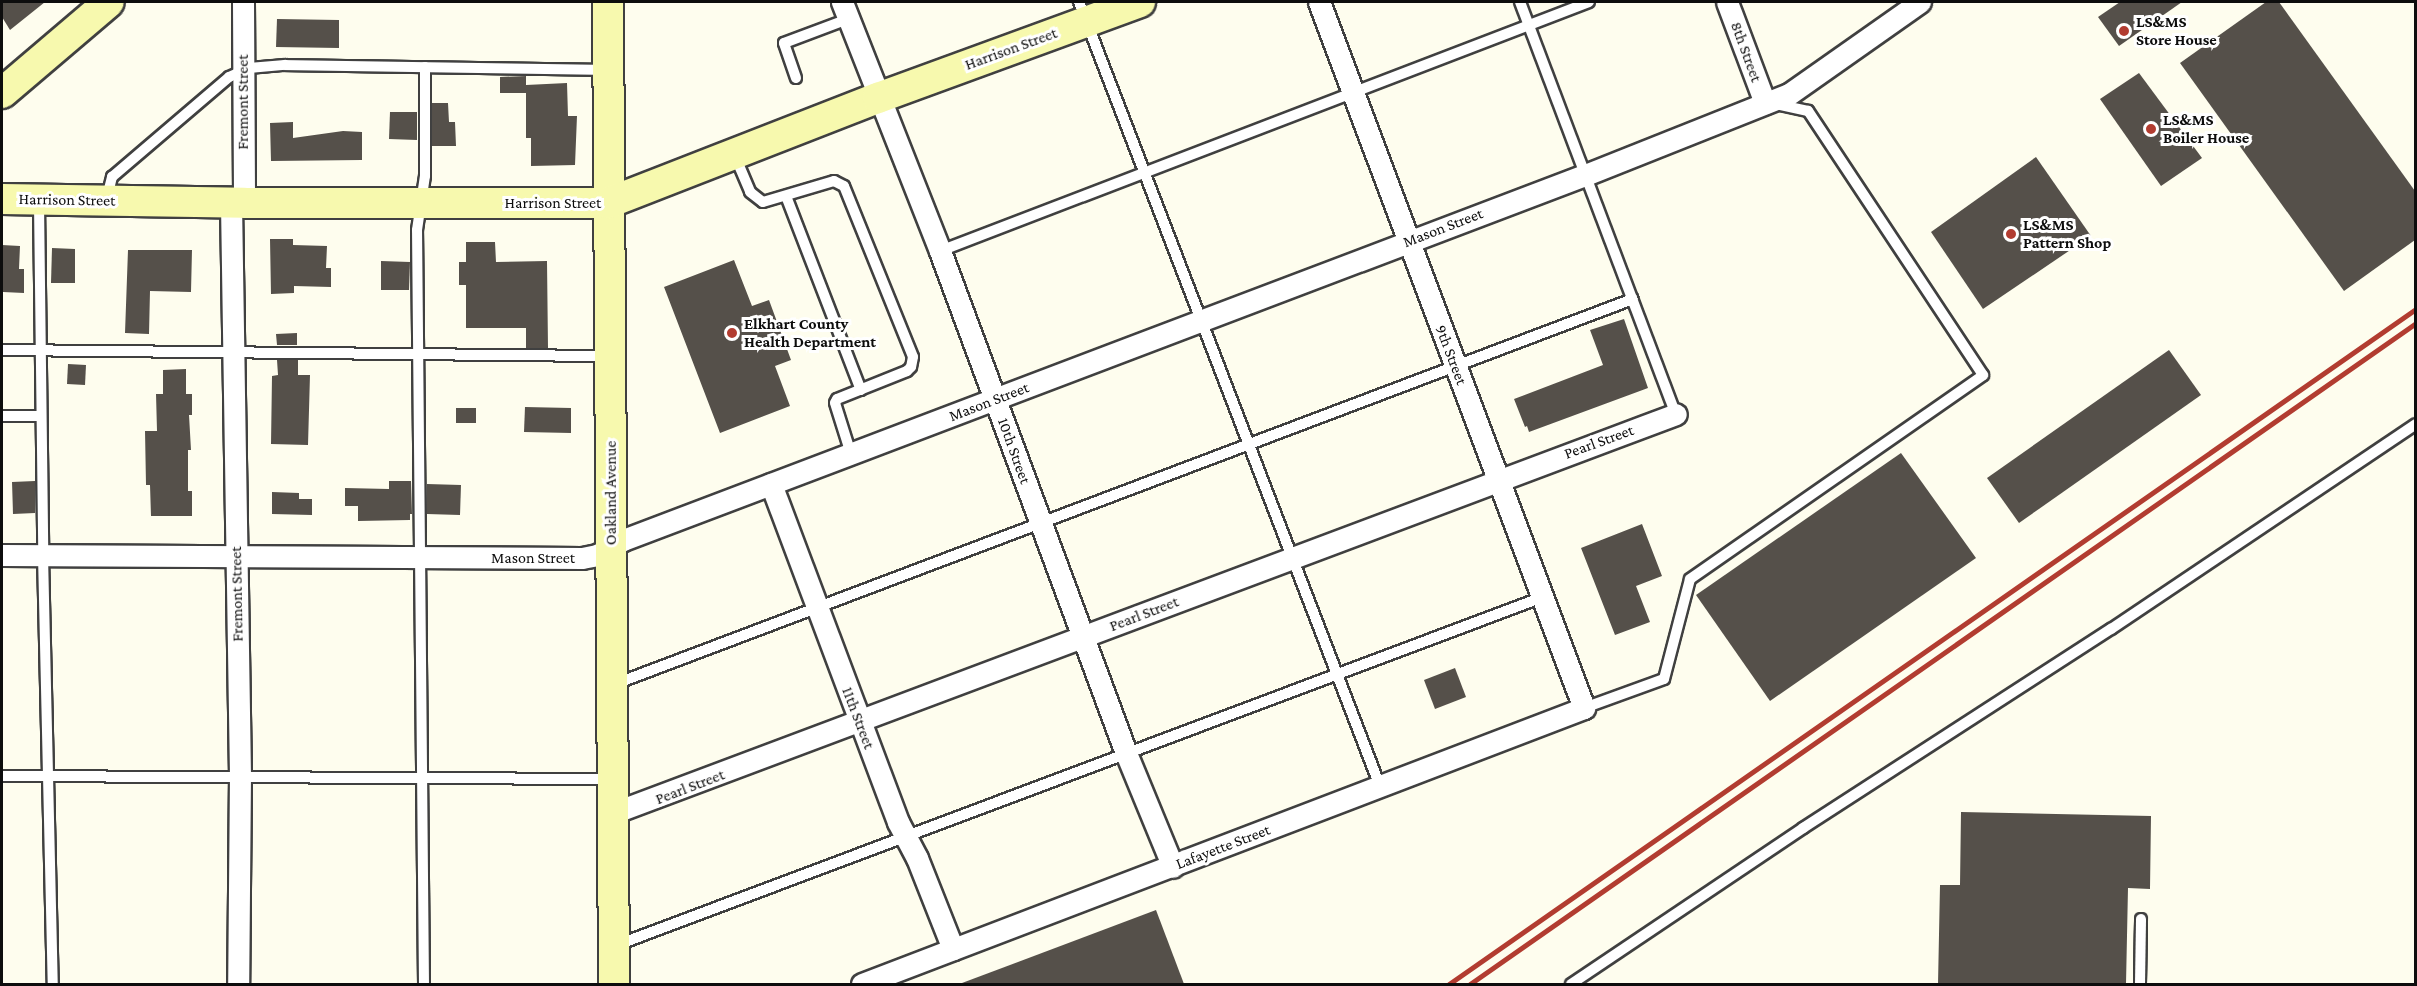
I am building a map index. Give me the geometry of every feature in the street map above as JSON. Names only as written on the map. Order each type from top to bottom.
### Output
[{"type":"street","points":[[2,93],[108,2]]},
{"type":"street","name":"Fremont Street","points":[[238,984],[240,775],[233,352],[243,70],[243,2]]},
{"type":"street","name":"Oakland Avenue","points":[[608,2],[614,984]]},
{"type":"street","name":"Harrison Street","points":[[2,199],[238,203],[608,203],[878,98],[1083,11],[1140,2]]},
{"type":"street","name":"9th Street","points":[[1318,2],[1584,708]]},
{"type":"street","name":"8th Street","points":[[1727,2],[1765,103]]},
{"type":"street","name":"Mason Street","points":[[2,555],[582,558],[611,549],[623,540],[1585,175],[1789,94],[1920,2]]},
{"type":"street","name":"10th Street","points":[[845,10],[940,252],[1126,753],[1173,867]]},
{"type":"street","name":"Pearl Street","points":[[613,813],[859,723],[1498,479],[1676,414]]},
{"type":"street","name":"11th Street","points":[[771,484],[859,723],[953,949]]},
{"type":"street","name":"Lafayette Street","points":[[862,984],[1584,708]]},
{"type":"lane","points":[[1520,2],[1676,414]]},
{"type":"lane","points":[[940,252],[1589,2]]},
{"type":"lane","points":[[796,78],[784,43],[845,10]]},
{"type":"lane","points":[[1083,11],[1380,786]]},
{"type":"lane","points":[[107,201],[112,177],[130,164],[229,77],[243,70],[285,65],[608,70]]},
{"type":"lane","points":[[424,984],[417,230],[425,176],[425,67]]},
{"type":"lane","points":[[1584,708],[1665,679],[1690,579],[1983,375],[1808,111],[1765,103]]},
{"type":"lane","points":[[734,154],[755,198],[764,202],[834,180],[844,186],[913,357],[911,367],[907,371],[837,399],[835,403],[851,454]]},
{"type":"lane","points":[[786,196],[861,390]]},
{"type":"lane","points":[[39,199],[43,555],[52,984]]},
{"type":"lane","points":[[612,685],[1633,298]]},
{"type":"lane","points":[[2,350],[611,356]]},
{"type":"lane","points":[[2,416],[41,416]]},
{"type":"lane","points":[[1571,984],[1803,828],[2111,629],[2415,424]]},
{"type":"lane","points":[[614,946],[1543,597]]},
{"type":"lane","points":[[2,776],[240,775],[612,779]]},
{"type":"lane","points":[[2140,984],[2141,919]]},
{"type":"building","points":[[2,2],[45,2],[10,30],[2,17]]},
{"type":"building","name":"LS&MS Store House","points":[[2120,2],[2182,2],[2119,46],[2098,17]]},
{"type":"building","points":[[2266,2],[2279,2],[2415,191],[2415,240],[2344,291],[2180,63]]},
{"type":"building","points":[[277,19],[339,20],[339,48],[276,47]]},
{"type":"building","name":"LS&MS Boiler House","points":[[2139,73],[2202,158],[2161,186],[2100,99]]},
{"type":"building","points":[[526,76],[526,85],[567,83],[568,116],[577,116],[575,165],[531,166],[531,138],[526,138],[526,93],[500,93],[500,77]]},
{"type":"building","points":[[432,103],[448,103],[449,122],[455,122],[456,146],[432,146]]},
{"type":"building","points":[[390,112],[417,112],[417,140],[389,139]]},
{"type":"building","points":[[293,122],[293,138],[343,131],[362,132],[362,160],[271,161],[270,123]]},
{"type":"building","name":"LS&MS Pattern Shop","points":[[2036,157],[2091,236],[1983,309],[1931,232]]},
{"type":"building","points":[[270,239],[293,239],[293,245],[327,246],[326,268],[331,268],[331,287],[294,286],[294,293],[271,294]]},
{"type":"building","points":[[466,242],[495,242],[496,262],[547,261],[548,348],[526,348],[526,328],[466,328],[466,285],[459,285],[459,262],[466,262]]},
{"type":"building","points":[[2,245],[20,246],[19,269],[24,269],[24,293],[3,292]]},
{"type":"building","points":[[52,248],[75,249],[75,283],[51,283]]},
{"type":"building","points":[[128,250],[192,250],[191,292],[150,291],[149,334],[125,333]]},
{"type":"building","name":"Elkhart County Health Department","points":[[734,260],[752,306],[769,300],[791,360],[775,366],[790,406],[720,433],[664,287]]},
{"type":"building","points":[[381,261],[410,262],[409,290],[381,290]]},
{"type":"building","points":[[1624,319],[1648,388],[1529,432],[1514,399],[1603,365],[1590,330]]},
{"type":"building","points":[[297,333],[297,345],[277,345],[276,334]]},
{"type":"building","points":[[2169,350],[2201,395],[2019,523],[1987,478]]},
{"type":"building","points":[[277,360],[298,360],[298,375],[310,375],[308,445],[271,444],[272,376],[278,375]]},
{"type":"building","points":[[68,364],[86,365],[85,385],[67,384]]},
{"type":"building","points":[[186,369],[186,394],[192,394],[192,415],[189,415],[191,450],[188,450],[188,491],[192,491],[192,516],[151,516],[150,485],[146,485],[145,431],[157,431],[156,394],[163,394],[163,370]]},
{"type":"building","points":[[525,407],[571,408],[571,433],[524,432]]},
{"type":"building","points":[[456,408],[476,408],[476,423],[456,423]]},
{"type":"building","points":[[1901,453],[1976,558],[1770,701],[1696,595]]},
{"type":"building","points":[[35,481],[35,513],[13,514],[12,482]]},
{"type":"building","points":[[389,481],[411,481],[412,514],[410,514],[410,520],[358,521],[358,506],[345,506],[345,488],[389,489]]},
{"type":"building","points":[[427,484],[461,485],[460,515],[427,514]]},
{"type":"building","points":[[272,492],[299,493],[299,499],[312,499],[312,515],[272,514]]},
{"type":"building","points":[[1642,524],[1662,576],[1636,586],[1650,622],[1615,635],[1581,548]]},
{"type":"building","points":[[1455,668],[1466,697],[1435,709],[1424,680]]},
{"type":"building","points":[[1961,812],[2151,816],[2150,889],[2128,888],[2126,984],[1938,984],[1940,885],[1960,885]]},
{"type":"building","points":[[1156,910],[1184,984],[962,984],[962,983]]},
{"type":"railway","points":[[1449,984],[2416,309]]},
{"type":"railway","points":[[1470,984],[2416,323]]},
{"type":"place","name":"LS&MS Store House","points":[[2124,31]]},
{"type":"place","name":"LS&MS Boiler House","points":[[2151,129]]},
{"type":"place","name":"LS&MS Pattern Shop","points":[[2011,234]]},
{"type":"place","name":"Elkhart County Health Department","points":[[732,333]]}]
